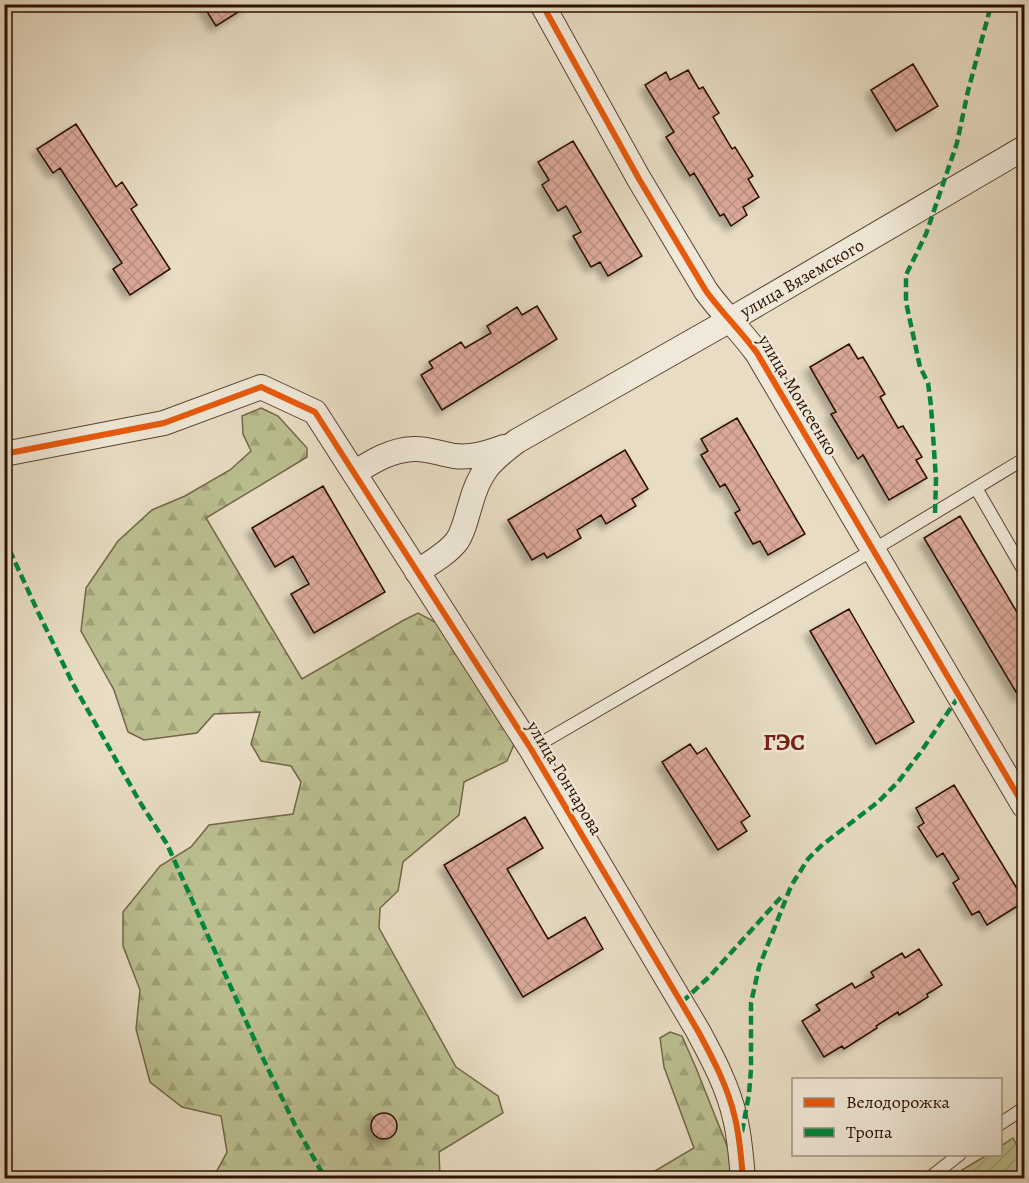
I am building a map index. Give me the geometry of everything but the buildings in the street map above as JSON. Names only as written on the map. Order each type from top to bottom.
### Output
[{"type":"street","name":"улица Моисеенко","points":[[542,4],[639,179],[706,291],[757,353],[1024,806]]},
{"type":"street","name":"улица Вяземского","points":[[517,441],[1024,148]]},
{"type":"street","name":"улица Гончарова","points":[[4,454],[164,423],[261,387],[315,412],[531,749],[682,1002],[714,1061],[735,1117],[743,1179]]},
{"type":"street","points":[[354,473],[376,459],[395,451],[415,448],[457,456],[474,456],[493,452],[517,441]]},
{"type":"street","points":[[417,572],[440,557],[457,541],[465,525],[476,485],[484,470],[497,456],[517,441]]},
{"type":"street","points":[[435,452],[452,462],[461,474],[468,487],[470,506]]},
{"type":"lane","points":[[1022,4],[1024,9]]},
{"type":"lane","points":[[531,749],[873,550],[1024,459]]},
{"type":"lane","points":[[976,488],[1024,571]]},
{"type":"lane","points":[[1002,1123],[1024,1108]]},
{"type":"lane","points":[[932,1176],[959,1156]]},
{"type":"green space","points":[[261,408],[278,416],[307,448],[307,457],[206,518],[302,679],[418,613],[437,623],[515,742],[507,761],[464,782],[459,815],[403,862],[398,891],[380,908],[379,928],[456,1067],[498,1096],[503,1113],[439,1152],[440,1178],[213,1178],[227,1152],[221,1116],[182,1107],[150,1082],[136,1029],[140,990],[123,946],[123,912],[160,866],[191,847],[209,825],[293,814],[301,782],[291,766],[261,761],[251,744],[260,712],[214,714],[197,733],[144,740],[128,732],[114,690],[81,631],[86,588],[118,541],[152,510],[185,496],[230,470],[251,451],[243,434],[242,416]]},
{"type":"green space","points":[[670,1032],[682,1036],[696,1068],[729,1151],[731,1178],[643,1178],[694,1148],[664,1067],[660,1038]]},
{"type":"green space","points":[[1013,1138],[1024,1158],[1024,1178],[968,1178],[962,1170],[985,1156],[1002,1156],[1002,1145]]},
{"type":"marked path","points":[[935,513],[936,479],[931,406],[928,383],[920,367],[906,302],[906,275],[926,234],[957,143],[990,9],[989,4]]},
{"type":"marked path","points":[[4,538],[73,684],[141,804],[167,844],[259,1050],[295,1125],[325,1178]]},
{"type":"marked path","points":[[742,1132],[751,1069],[751,1003],[759,967],[791,886],[808,859],[821,846],[878,802],[898,782],[959,696]]},
{"type":"marked path","points":[[682,1002],[710,976],[783,895]]},
{"type":"marked path","points":[[928,1178],[932,1176]]},
{"type":"cycle path","points":[[542,4],[639,179],[706,291],[757,353],[1024,806]]},
{"type":"cycle path","points":[[4,454],[164,423],[261,387],[315,412],[531,749],[698,1031],[720,1073],[732,1107],[738,1133],[743,1178]]},
{"type":"district","name":"ГЭС","points":[[784,742]]}]
